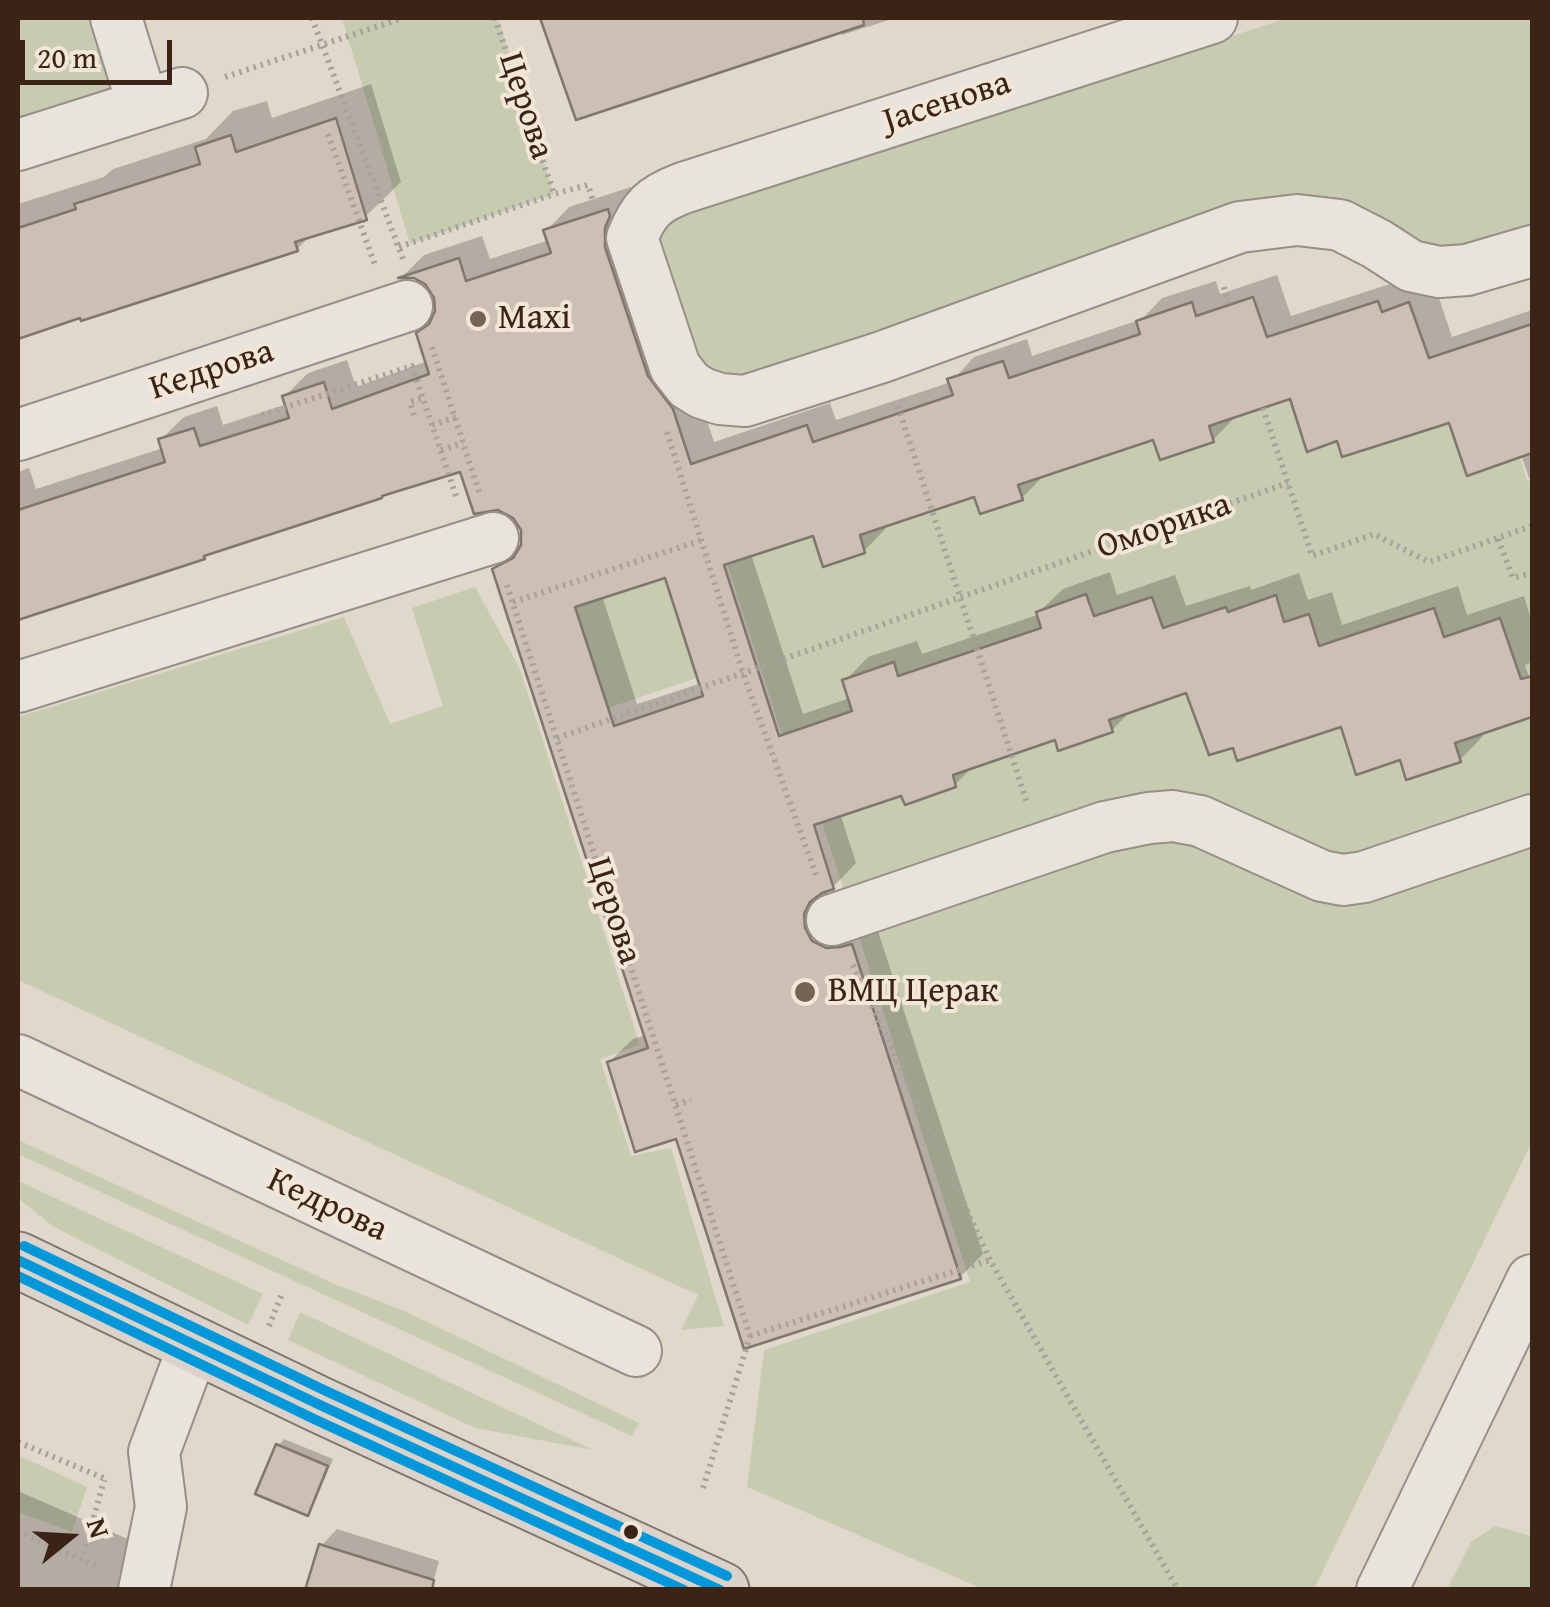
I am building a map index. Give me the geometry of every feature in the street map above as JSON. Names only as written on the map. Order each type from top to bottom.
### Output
[{"type":"main road","points":[[18,1260],[721,1590]]},
{"type":"street","points":[[18,145],[162,99],[116,18]]},
{"type":"street","name":"Јасенова","points":[[882,357],[745,401],[702,393],[690,386],[675,367],[632,238],[640,218],[654,202],[683,188],[1212,18]]},
{"type":"street","points":[[882,357],[1240,227],[1297,220],[1340,225],[1411,266],[1438,272],[1467,270],[1532,251]]},
{"type":"street","name":"Кедрова","points":[[18,435],[408,305]]},
{"type":"street","points":[[18,688],[484,541]]},
{"type":"street","points":[[832,920],[1105,827],[1148,818],[1173,816],[1200,822],[1300,868],[1343,880],[1532,820]]},
{"type":"street","name":"Кедрова","points":[[18,1060],[636,1352]]},
{"type":"street","points":[[1382,1590],[1532,1280]]},
{"type":"street","points":[[144,1590],[161,1507],[154,1452],[194,1345]]},
{"type":"path","name":"Церова","points":[[312,18],[399,247],[408,305],[456,417],[484,541],[512,602],[750,1336]]},
{"type":"path","points":[[162,99],[403,18]]},
{"type":"path","name":"Церова","points":[[496,18],[554,194]]},
{"type":"path","points":[[328,134],[408,305]]},
{"type":"path","name":"Церова","points":[[399,247],[588,184],[593,202]]},
{"type":"path","points":[[882,357],[1042,849]]},
{"type":"path","points":[[262,415],[412,366],[440,450],[484,541]]},
{"type":"path","points":[[414,415],[410,402],[423,398]]},
{"type":"path","points":[[1263,408],[1312,556],[1374,534],[1429,562],[1532,526]]},
{"type":"path","points":[[432,425],[456,417]]},
{"type":"path","points":[[666,430],[743,673],[832,920],[990,1260],[1178,1590]]},
{"type":"path","points":[[440,450],[463,442]]},
{"type":"path","name":"Оморика","points":[[557,738],[1288,483]]},
{"type":"path","points":[[512,602],[702,540]]},
{"type":"path","points":[[1498,540],[1513,578],[1532,573]]},
{"type":"path","points":[[676,1105],[691,1100]]},
{"type":"path","points":[[703,1488],[750,1336],[990,1260]]},
{"type":"path","points":[[266,1334],[282,1294]]},
{"type":"path","points":[[18,1442],[117,1484]]},
{"type":"path","points":[[82,1560],[104,1479]]},
{"type":"path","points":[[18,1532],[100,1568]]},
{"type":"green space","points":[[18,18],[91,18],[115,90],[18,122]]},
{"type":"green space","points":[[342,18],[498,18],[554,194],[410,244]]},
{"type":"green space","points":[[1288,18],[1532,18],[1532,231],[1440,256],[1240,211],[745,376],[699,374],[652,255],[666,230],[688,211]]},
{"type":"green space","points":[[1309,393],[1308,451],[1337,441],[1342,457],[1443,407],[1467,475],[1520,458],[1527,481],[1532,480],[1532,678],[1521,679],[1500,618],[1444,637],[1433,608],[1379,626],[1303,684],[1276,595],[1235,609],[1243,631],[1173,656],[1152,597],[1094,616],[1086,594],[1037,612],[1041,628],[898,676],[893,663],[843,680],[852,711],[782,735],[727,564],[813,536],[824,567],[865,553],[860,535],[974,497],[980,514],[1023,499],[1018,485],[1153,440],[1161,460],[1214,442],[1209,426]]},
{"type":"green space","points":[[665,578],[697,678],[608,708],[575,607]]},
{"type":"green space","points":[[475,587],[520,669],[640,1045],[600,1059],[631,1156],[671,1148],[724,1326],[681,1330],[698,1295],[18,980],[18,717],[344,617],[390,724],[443,706],[412,608]]},
{"type":"green space","points":[[1210,685],[1194,713],[1209,755],[1285,731],[1289,745],[1312,737],[1333,705],[1357,775],[1400,761],[1406,780],[1461,762],[1451,731],[1479,735],[1532,717],[1532,1142],[1314,1589],[983,1589],[747,1487],[764,1350],[970,1282],[822,822],[901,795],[905,805],[956,787],[953,775],[1055,740],[1059,750],[1113,732],[1109,720]]},
{"type":"green space","points":[[18,1140],[337,1285],[402,1310],[639,1423],[632,1436],[18,1154]]},
{"type":"green space","points":[[18,1181],[263,1294],[248,1325],[54,1227],[18,1198]]},
{"type":"green space","points":[[300,1312],[593,1450],[475,1428],[288,1340]]},
{"type":"green space","points":[[18,1455],[87,1487],[72,1532],[18,1512]]},
{"type":"green space","points":[[1495,1526],[1532,1536],[1532,1589],[1447,1589],[1471,1542]]},
{"type":"building","points":[[540,18],[863,18],[864,25],[576,120]]},
{"type":"building","points":[[336,118],[367,220],[295,242],[298,251],[18,339],[18,228],[76,209],[74,204],[200,164],[195,147],[231,135],[236,152]]},
{"type":"building","points":[[608,209],[605,247],[648,376],[673,409],[691,464],[807,425],[813,442],[953,395],[947,379],[1003,361],[1009,378],[1140,334],[1136,321],[1192,302],[1196,316],[1253,297],[1267,337],[1378,301],[1382,312],[1409,302],[1429,358],[1532,324],[1532,453],[1467,476],[1449,423],[1342,457],[1337,441],[1307,452],[1290,399],[1209,426],[1214,442],[1160,460],[1153,440],[1018,485],[1023,500],[980,514],[974,497],[860,535],[865,553],[823,567],[813,536],[724,565],[779,736],[852,711],[842,680],[894,662],[898,676],[1041,628],[1036,612],[1086,594],[1094,616],[1152,597],[1163,628],[1276,595],[1284,622],[1309,614],[1319,646],[1434,608],[1444,637],[1500,618],[1521,679],[1532,676],[1532,717],[1455,743],[1461,762],[1406,780],[1400,760],[1356,775],[1341,727],[1237,761],[1233,748],[1209,755],[1186,693],[1109,720],[1113,732],[1058,751],[1055,740],[953,775],[956,787],[905,805],[901,796],[814,825],[834,889],[810,902],[804,914],[805,928],[812,941],[826,948],[852,944],[961,1279],[744,1349],[676,1139],[635,1152],[607,1062],[648,1048],[492,569],[513,558],[521,545],[521,530],[513,518],[498,510],[474,514],[460,472],[18,620],[18,510],[165,462],[158,439],[194,428],[200,446],[289,418],[282,396],[324,382],[332,409],[429,374],[416,333],[429,324],[435,311],[434,298],[425,284],[414,278],[398,278],[459,258],[466,281],[551,253],[543,230]],"holes":[[[665,578],[703,696],[614,726],[575,607]]]},
{"type":"building","points":[[276,1444],[328,1466],[308,1516],[255,1494]]},
{"type":"building","points":[[319,1544],[434,1580],[432,1590],[305,1590]]},
{"type":"transit line","points":[[24,1246],[727,1576]]},
{"type":"transit line","points":[[18,1260],[720,1590]]},
{"type":"transit line","points":[[18,1276],[314,1419],[684,1590]]},
{"type":"place","name":"Maxi","points":[[478,319]]},
{"type":"place","name":"ВМЦ Церак","points":[[805,992]]}]
